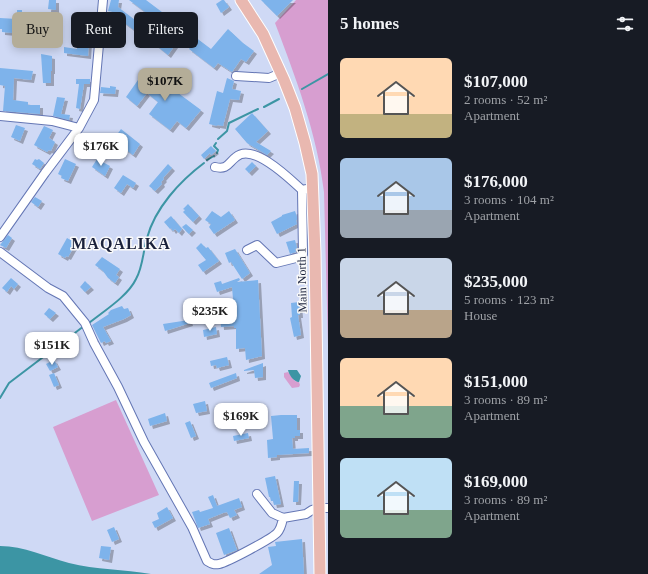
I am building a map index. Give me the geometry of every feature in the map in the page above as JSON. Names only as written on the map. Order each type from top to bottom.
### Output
[{"type":"main road","name":"Main North 1","points":[[241,0],[263,34],[295,108],[312,174],[307,190],[315,268],[323,508],[320,574]]},
{"type":"street","points":[[0,237],[79,128],[94,100],[103,0]]},
{"type":"street","points":[[236,76],[269,78],[281,74]]},
{"type":"street","points":[[0,116],[52,121],[79,128]]},
{"type":"street","points":[[215,167],[221,168],[226,166],[239,155],[256,155],[276,167],[307,190],[303,254],[300,257],[276,263],[257,245],[247,250]]},
{"type":"street","points":[[0,252],[48,288],[63,296],[85,323],[144,442],[192,527],[207,562],[220,564],[252,548],[277,533],[282,525],[283,518]]},
{"type":"street","points":[[257,494],[272,513],[283,518],[306,514],[312,510],[323,508]]},
{"type":"shaded area","points":[[296,0],[328,0],[328,346],[324,192],[321,170],[305,106],[275,23]]},
{"type":"shaded area","points":[[288,370],[297,370],[301,376],[299,382],[292,378]]},
{"type":"shaded area","points":[[288,372],[295,381],[299,382],[299,387],[292,388],[284,377],[284,373]]},
{"type":"shaded area","points":[[116,400],[159,495],[92,521],[53,427]]},
{"type":"shaded area","points":[[0,546],[18,548],[60,561],[79,565],[151,574],[0,574]]},
{"type":"building","points":[[49,0],[56,0],[56,10],[48,9]]},
{"type":"building","points":[[111,0],[119,0],[118,7],[125,12],[113,12],[108,11]]},
{"type":"building","points":[[129,0],[146,0],[162,12],[145,12]]},
{"type":"building","points":[[224,0],[229,7],[221,13],[216,4]]},
{"type":"building","points":[[261,0],[293,0],[277,16]]},
{"type":"building","points":[[126,13],[134,19],[134,30],[126,24]]},
{"type":"building","points":[[0,18],[12,19],[12,33],[2,32],[2,29],[0,29]]},
{"type":"building","points":[[228,29],[254,51],[246,62],[241,59],[232,72],[218,63],[214,68],[189,49],[198,48],[198,39],[211,49]]},
{"type":"building","points":[[64,47],[77,49],[89,48],[88,56],[64,53]]},
{"type":"building","points":[[159,48],[173,48],[168,55]]},
{"type":"building","points":[[41,54],[52,56],[51,83],[43,83]]},
{"type":"building","points":[[0,68],[33,71],[31,80],[14,78],[13,100],[28,102],[28,105],[40,105],[40,114],[3,111],[5,86],[0,85]]},
{"type":"building","points":[[151,73],[201,110],[186,128],[177,121],[170,130],[149,114],[158,102],[147,93],[137,106],[126,97],[138,80],[143,83]]},
{"type":"building","points":[[227,78],[234,81],[232,89],[241,91],[239,100],[230,99],[223,126],[209,124],[217,91],[223,93]]},
{"type":"building","points":[[76,79],[90,79],[90,84],[84,84],[80,109],[76,108],[79,84],[76,84]]},
{"type":"building","points":[[110,86],[116,87],[115,94],[100,93],[101,87],[110,88]]},
{"type":"building","points":[[57,97],[65,98],[61,114],[70,115],[69,120],[53,116]]},
{"type":"building","points":[[252,113],[268,131],[256,142],[271,151],[267,155],[247,143],[235,129]]},
{"type":"building","points":[[16,125],[25,128],[20,141],[11,137]]},
{"type":"building","points":[[44,126],[53,130],[49,138],[55,142],[51,151],[49,150],[47,152],[34,145]]},
{"type":"building","points":[[121,129],[140,144],[133,155],[118,144],[110,154],[106,150]]},
{"type":"building","points":[[93,140],[103,147],[95,157],[87,151],[90,148],[88,146]]},
{"type":"building","points":[[211,146],[216,151],[211,155],[210,153],[204,159],[201,155]]},
{"type":"building","points":[[35,159],[39,159],[44,163],[40,169],[32,164]]},
{"type":"building","points":[[65,159],[76,164],[68,181],[61,178],[62,176],[58,174]]},
{"type":"building","points":[[97,159],[110,166],[105,176],[92,167]]},
{"type":"building","points":[[252,162],[256,166],[249,173],[245,169]]},
{"type":"building","points":[[168,164],[172,168],[163,178],[164,179],[161,182],[162,184],[155,191],[149,186]]},
{"type":"building","points":[[123,175],[136,183],[133,188],[127,184],[121,193],[114,188]]},
{"type":"building","points":[[35,197],[42,201],[38,207],[31,202]]},
{"type":"building","points":[[188,204],[199,216],[193,222],[183,212],[185,210],[183,209]]},
{"type":"building","points":[[212,211],[221,217],[229,211],[235,220],[214,234],[209,227],[211,224],[205,220]]},
{"type":"building","points":[[295,211],[297,224],[277,234],[271,222],[282,215]]},
{"type":"building","points":[[171,216],[182,229],[179,233],[175,229],[173,231],[171,228],[170,229],[164,222]]},
{"type":"building","points":[[186,224],[193,230],[189,234],[182,227]]},
{"type":"building","points":[[8,235],[12,238],[6,248],[0,245]]},
{"type":"building","points":[[67,238],[76,243],[68,257],[66,256],[65,258],[58,254]]},
{"type":"building","points":[[295,240],[297,248],[295,249],[296,252],[290,254],[286,242]]},
{"type":"building","points":[[201,243],[206,248],[208,247],[219,261],[203,272],[198,265],[206,260],[196,248]]},
{"type":"building","points":[[235,249],[250,273],[242,279],[231,262],[229,263],[225,253]]},
{"type":"building","points":[[102,257],[120,269],[116,275],[119,277],[115,283],[95,265]]},
{"type":"building","points":[[11,278],[18,284],[14,289],[11,286],[7,292],[2,288]]},
{"type":"building","points":[[239,278],[240,280],[237,282],[258,280],[262,356],[246,360],[245,348],[236,349],[236,328],[234,328],[234,326],[221,327],[219,301],[233,299],[232,287],[217,292],[214,283],[221,281],[222,284]]},
{"type":"building","points":[[85,281],[91,287],[85,292],[80,287]]},
{"type":"building","points":[[203,302],[209,302],[214,316],[197,321],[193,310],[204,306]]},
{"type":"building","points":[[299,302],[300,315],[298,315],[301,335],[294,337],[290,318],[292,317],[291,303]]},
{"type":"building","points":[[122,306],[124,309],[128,308],[131,315],[103,327],[111,341],[101,343],[92,325],[109,314],[108,313],[111,310]]},
{"type":"building","points":[[49,308],[56,313],[50,319],[44,314]]},
{"type":"building","points":[[189,320],[190,323],[165,331],[163,324]]},
{"type":"building","points":[[216,327],[217,334],[204,337],[203,330]]},
{"type":"building","points":[[227,357],[229,365],[217,368],[216,365],[211,366],[210,361]]},
{"type":"building","points":[[54,360],[58,367],[50,371],[46,364]]},
{"type":"building","points":[[263,363],[263,377],[255,378],[254,370],[244,371],[244,370]]},
{"type":"building","points":[[54,373],[59,385],[54,387],[49,375]]},
{"type":"building","points":[[236,373],[237,378],[211,388],[209,383]]},
{"type":"building","points":[[205,401],[207,411],[196,413],[193,404]]},
{"type":"building","points":[[165,413],[167,421],[150,426],[148,419]]},
{"type":"building","points":[[297,415],[297,430],[300,430],[300,436],[295,436],[295,438],[292,438],[293,449],[309,448],[309,453],[277,455],[277,457],[268,458],[267,440],[273,439],[271,416]]},
{"type":"building","points":[[190,421],[196,436],[191,438],[185,423]]},
{"type":"building","points":[[248,433],[249,438],[234,441],[233,436]]},
{"type":"building","points":[[275,476],[281,504],[274,505],[273,501],[271,501],[269,497],[265,478]]},
{"type":"building","points":[[294,481],[299,481],[298,502],[293,502]]},
{"type":"building","points":[[213,495],[217,506],[239,498],[242,507],[234,510],[237,515],[230,518],[227,512],[223,513],[208,519],[210,524],[198,528],[192,512],[199,510],[200,512],[213,508],[208,497]]},
{"type":"building","points":[[167,507],[173,518],[155,528],[152,522],[159,519],[157,513]]},
{"type":"building","points":[[114,527],[119,539],[112,542],[107,530]]},
{"type":"building","points":[[229,528],[237,550],[224,555],[216,533]]},
{"type":"building","points":[[302,539],[304,574],[259,574],[272,565],[268,547],[276,546],[275,542]]},
{"type":"building","points":[[101,546],[111,547],[109,560],[99,558]]},
{"type":"waterway","points":[[302,89],[328,74]]},
{"type":"waterway","points":[[264,107],[279,99]]},
{"type":"waterway","points":[[218,139],[227,131],[229,123],[258,109]]},
{"type":"waterway","points":[[216,143],[214,146],[218,150],[217,153]]},
{"type":"waterway","points":[[207,160],[214,156]]},
{"type":"waterway","points":[[89,323],[115,303],[132,285],[140,269],[147,238],[156,216],[162,206],[186,178],[204,163]]},
{"type":"waterway","points":[[0,398],[9,383],[84,326]]},
{"type":"district","name":"MAQALIKA","points":[[121,243]]}]
